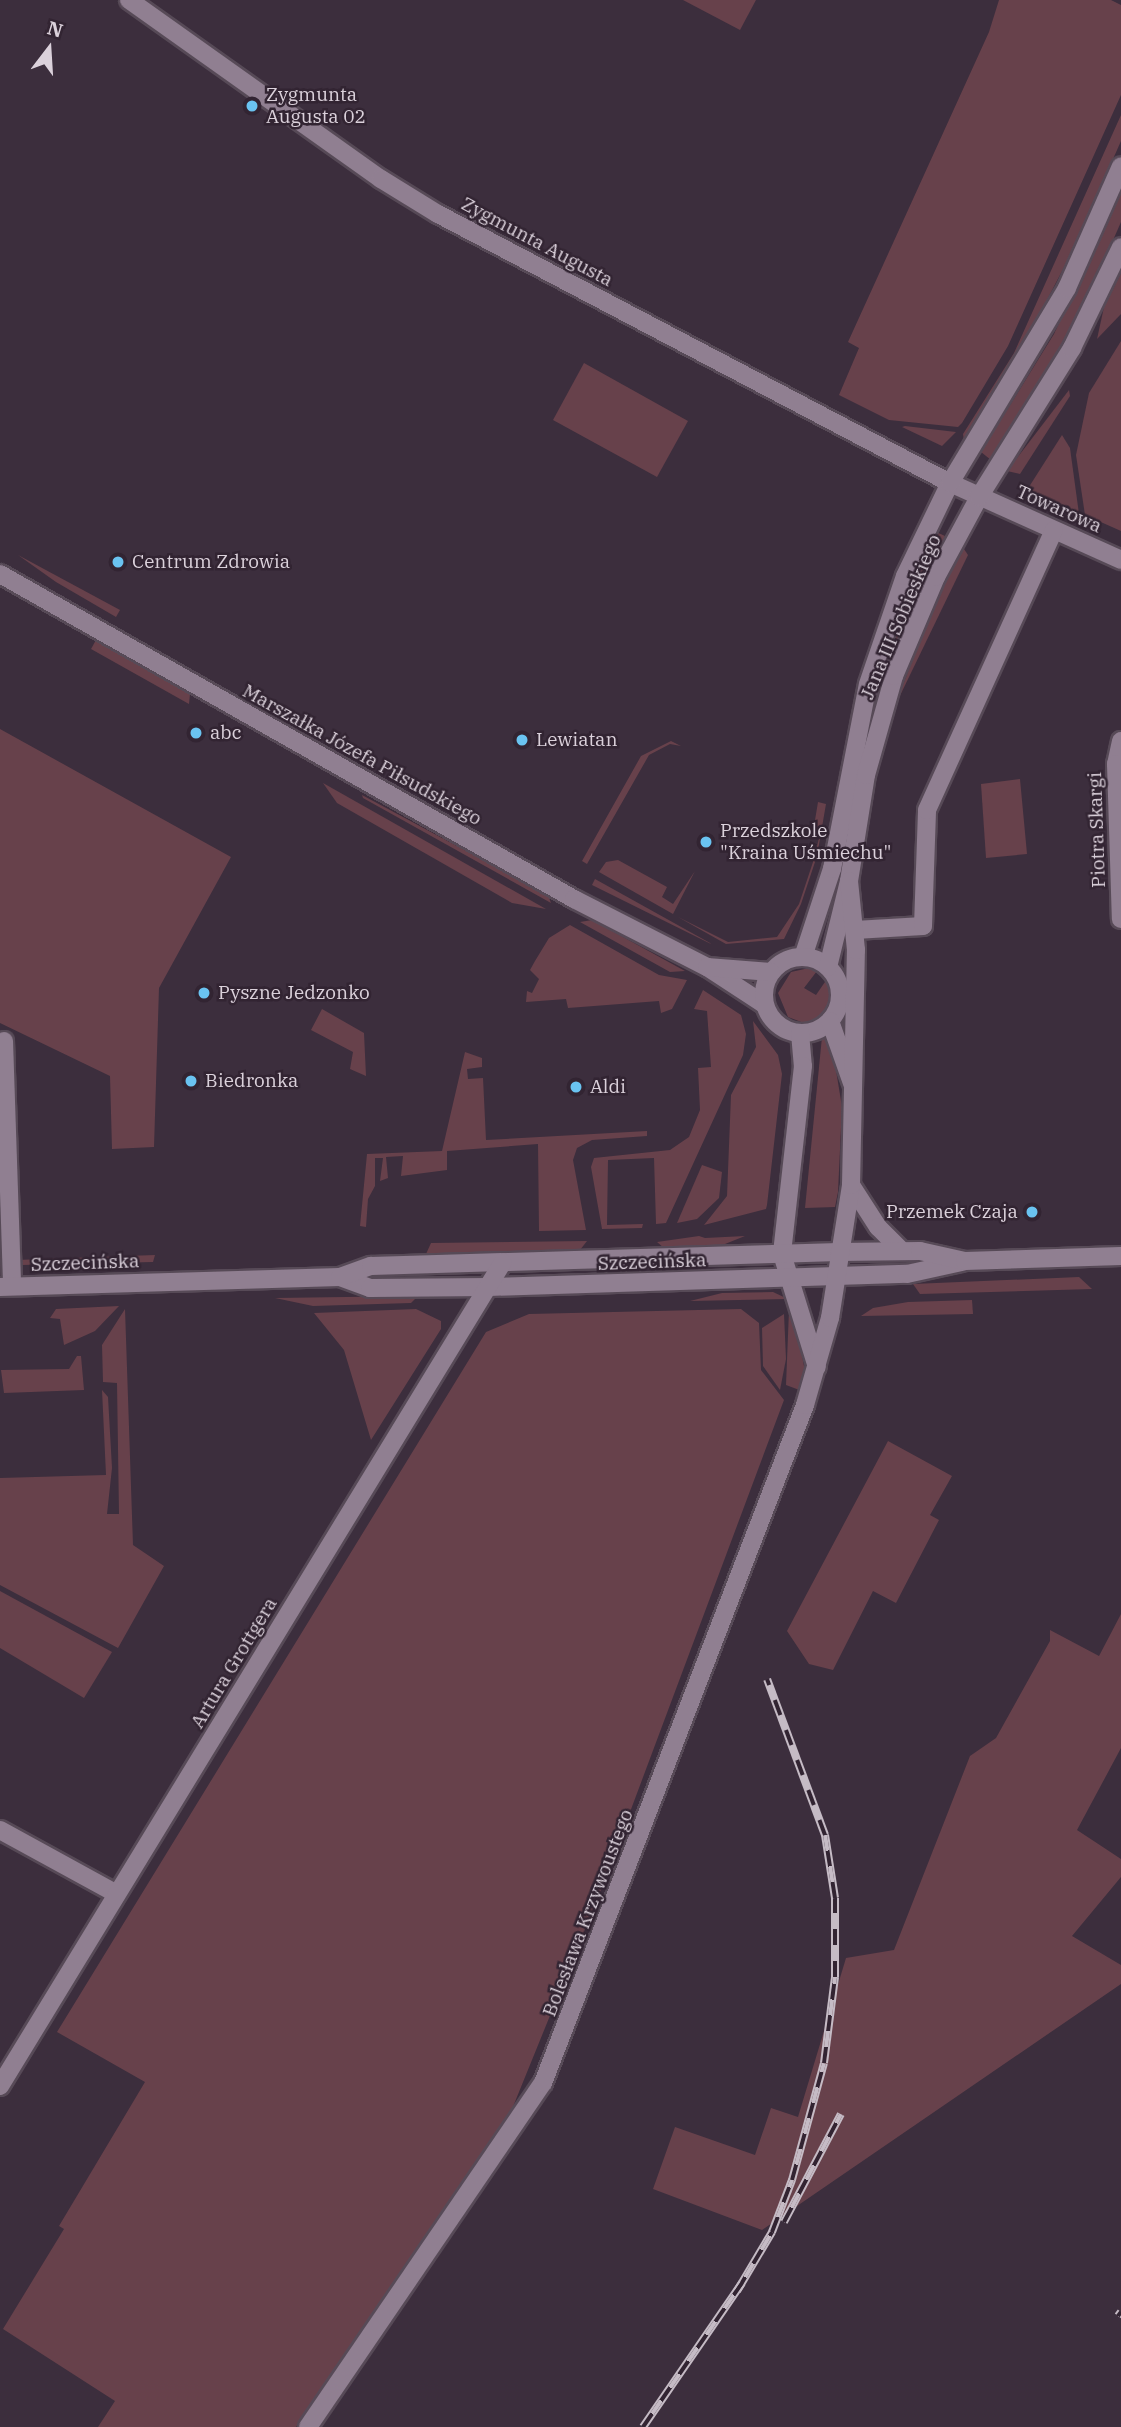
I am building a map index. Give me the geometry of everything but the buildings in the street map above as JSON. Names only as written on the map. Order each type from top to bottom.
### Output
[{"type":"street","name":"Zygmunta Augusta","points":[[129,0],[381,179],[438,214],[950,483]]},
{"type":"street","name":"Jana III Sobieskiego","points":[[803,957],[832,869],[853,746],[875,659],[905,576],[950,483],[1067,288],[1121,166]]},
{"type":"street","name":"Jana III Sobieskiego","points":[[828,967],[849,881],[866,775],[882,713],[936,577],[979,497],[1068,356],[1121,247]]},
{"type":"street","points":[[950,483],[979,497]]},
{"type":"street","name":"Towarowa","points":[[979,497],[1121,560]]},
{"type":"street","points":[[855,930],[923,926],[927,810],[1054,530]]},
{"type":"street","name":"Marszałka Józefa Piłsudskiego","points":[[0,574],[574,899],[706,967],[765,1005]]},
{"type":"street","name":"Piotra Skargi","points":[[1121,741],[1116,764],[1121,919]]},
{"type":"street","name":"Jana III Sobieskiego","points":[[837,1278],[851,1185],[855,1089],[855,930],[849,881]]},
{"type":"street","points":[[803,957],[828,967],[839,988],[840,1000],[830,1021],[800,1033],[776,1023],[765,1005],[771,972],[784,962],[803,957]]},
{"type":"street","name":"Marszałka Józefa Piłsudskiego","points":[[706,967],[771,972]]},
{"type":"street","name":"Jana III Sobieskiego","points":[[830,1021],[855,1089]]},
{"type":"street","points":[[800,1033],[803,1066],[782,1254],[817,1367]]},
{"type":"street","points":[[4,1041],[6,1287]]},
{"type":"street","points":[[851,1185],[878,1227],[902,1251]]},
{"type":"street","name":"Szczecińska","points":[[6,1287],[340,1277],[371,1266],[839,1252],[902,1251],[965,1261],[1121,1256]]},
{"type":"street","name":"Szczecińska","points":[[340,1277],[370,1288],[489,1287],[837,1278],[922,1273],[965,1261]]},
{"type":"street","name":"Artura Grottgera","points":[[0,2085],[503,1262]]},
{"type":"street","name":"Bolesława Krzywoustego","points":[[308,2427],[533,2102],[550,2071],[817,1367],[837,1278]]},
{"type":"street","points":[[0,1830],[117,1894]]},
{"type":"shaded area","points":[[683,0],[756,0],[740,30]]},
{"type":"shaded area","points":[[999,0],[1111,0],[1121,5],[1121,95],[1008,346],[962,423],[958,427],[889,420],[839,395],[859,348],[848,342],[989,32]]},
{"type":"shaded area","points":[[1121,115],[1121,141],[1071,254],[1004,382],[964,442],[963,434],[1014,353]]},
{"type":"shaded area","points":[[1121,190],[1121,222],[1093,286],[1056,357],[991,460],[981,452],[1054,334]]},
{"type":"shaded area","points":[[1121,273],[1121,314],[1097,339],[1104,307]]},
{"type":"shaded area","points":[[1121,341],[1121,531],[1085,515],[1076,455],[1089,393]]},
{"type":"shaded area","points":[[584,363],[688,421],[657,477],[553,420]]},
{"type":"shaded area","points":[[1069,390],[1070,396],[1020,474],[1007,471]]},
{"type":"shaded area","points":[[905,426],[956,432],[942,446],[902,427]]},
{"type":"shaded area","points":[[1062,435],[1070,448],[1079,514],[1027,490]]},
{"type":"shaded area","points":[[934,531],[945,536],[879,682],[901,612]]},
{"type":"shaded area","points":[[962,546],[968,555],[894,708],[938,594]]},
{"type":"shaded area","points":[[18,555],[120,610],[116,617],[56,582]]},
{"type":"shaded area","points":[[96,640],[190,694],[189,704],[91,649]]},
{"type":"shaded area","points":[[0,729],[231,857],[159,988],[154,1147],[112,1149],[110,1076],[0,1023]]},
{"type":"shaded area","points":[[671,741],[681,746],[670,744],[649,755],[587,864],[582,861],[641,756]]},
{"type":"shaded area","points":[[1020,779],[1027,854],[986,858],[981,784]]},
{"type":"shaded area","points":[[323,783],[546,909],[512,903],[337,803]]},
{"type":"shaded area","points":[[362,795],[548,895],[551,903],[363,798]]},
{"type":"shaded area","points":[[818,802],[826,804],[817,856],[801,904],[784,939],[726,944],[678,917],[728,942],[777,937],[799,904],[813,862],[820,834],[813,832]]},
{"type":"shaded area","points":[[618,860],[667,887],[662,897],[673,904],[695,871],[673,914],[599,872],[606,862]]},
{"type":"shaded area","points":[[595,879],[710,943],[711,944],[592,885]]},
{"type":"shaded area","points":[[592,920],[685,971],[670,972],[580,922]]},
{"type":"shaded area","points":[[570,925],[659,975],[687,980],[672,1009],[661,1013],[659,1001],[568,1008],[566,999],[526,1002],[527,991],[532,993],[539,979],[530,970],[535,961],[549,938]]},
{"type":"shaded area","points":[[809,968],[817,971],[804,988],[816,995],[827,979],[833,1003],[822,1019],[804,1023],[788,1017],[778,993],[791,972]]},
{"type":"shaded area","points":[[703,990],[741,1015],[746,1034],[743,1055],[666,1223],[656,1224],[654,1158],[608,1160],[607,1225],[643,1224],[642,1228],[602,1229],[591,1167],[594,1158],[670,1150],[689,1137],[700,1110],[698,1068],[711,1067],[707,1011],[694,1009]]},
{"type":"shaded area","points":[[322,1009],[364,1033],[366,1076],[350,1069],[353,1052],[311,1030]]},
{"type":"shaded area","points":[[753,1021],[778,1055],[782,1074],[767,1205],[766,1209],[704,1225],[727,1196],[731,1095],[756,1047]]},
{"type":"shaded area","points":[[822,1037],[828,1040],[835,1064],[842,1107],[838,1192],[835,1207],[805,1208]]},
{"type":"shaded area","points":[[465,1052],[482,1058],[482,1067],[467,1069],[468,1079],[483,1078],[486,1140],[647,1131],[647,1136],[592,1140],[577,1148],[573,1160],[586,1230],[539,1231],[538,1144],[447,1151],[447,1170],[401,1176],[403,1156],[386,1157],[388,1178],[380,1181],[383,1158],[375,1158],[375,1186],[368,1199],[366,1227],[360,1226],[367,1154],[442,1151]]},
{"type":"shaded area","points":[[702,1165],[722,1172],[719,1198],[697,1219],[677,1223]]},
{"type":"shaded area","points":[[699,1236],[745,1236],[720,1246],[664,1248],[657,1242]]},
{"type":"shaded area","points":[[587,1241],[580,1250],[426,1254],[431,1243]]},
{"type":"shaded area","points":[[155,1255],[153,1262],[22,1265],[16,1260]]},
{"type":"shaded area","points":[[1079,1277],[1092,1289],[920,1294],[913,1284]]},
{"type":"shaded area","points":[[773,1292],[788,1299],[690,1301],[722,1293]]},
{"type":"shaded area","points":[[416,1296],[411,1303],[313,1306],[275,1298]]},
{"type":"shaded area","points":[[972,1300],[973,1314],[861,1316],[873,1308],[908,1302]]},
{"type":"shaded area","points":[[119,1306],[95,1331],[64,1345],[60,1319],[50,1318],[56,1309]]},
{"type":"shaded area","points":[[125,1309],[133,1545],[164,1566],[118,1648],[0,1585],[0,1478],[106,1475],[102,1390],[108,1397],[112,1468],[107,1514],[119,1514],[117,1383],[103,1382],[102,1345]]},
{"type":"shaded area","points":[[416,1309],[441,1321],[441,1329],[371,1440],[344,1350],[314,1313]]},
{"type":"shaded area","points":[[741,1309],[759,1323],[761,1370],[784,1400],[599,1895],[506,2124],[296,2427],[98,2427],[115,2401],[3,2329],[64,2229],[59,2226],[145,2082],[57,2032],[486,1332],[529,1314]]},
{"type":"shaded area","points":[[793,1309],[805,1371],[802,1391],[786,1385],[789,1310]]},
{"type":"shaded area","points":[[784,1314],[786,1359],[780,1390],[763,1366],[762,1328]]},
{"type":"shaded area","points":[[77,1356],[81,1356],[84,1390],[4,1393],[1,1370],[69,1369]]},
{"type":"shaded area","points":[[888,1441],[952,1476],[930,1515],[939,1520],[896,1603],[873,1591],[833,1670],[809,1664],[787,1631]]},
{"type":"shaded area","points":[[0,1591],[112,1652],[84,1698],[0,1648]]},
{"type":"shaded area","points":[[1121,1614],[1121,1748],[1077,1830],[1121,1859],[1121,1877],[1072,1936],[1121,1965],[1121,1984],[762,2230],[653,2189],[675,2127],[755,2155],[771,2108],[798,2117],[846,1958],[894,1950],[970,1756],[996,1738],[1050,1641],[1050,1630],[1099,1656]]},
{"type":"railway","points":[[737,2291],[772,2232],[792,2180],[824,2063],[835,1977],[835,1898],[825,1835],[767,1679]]},
{"type":"railway","points":[[784,2222],[841,2114]]},
{"type":"railway","points":[[643,2427],[742,2283]]},
{"type":"railway","points":[[1118,2316],[1121,2312]]},
{"type":"place","name":"Zygmunta Augusta 02","points":[[252,106]]},
{"type":"place","name":"Centrum Zdrowia","points":[[118,562]]},
{"type":"place","name":"abc","points":[[196,733]]},
{"type":"place","name":"Lewiatan","points":[[522,740]]},
{"type":"place","name":"Przedszkole \"Kraina Uśmiechu\"","points":[[706,842]]},
{"type":"place","name":"Pyszne Jedzonko","points":[[204,993]]},
{"type":"place","name":"Biedronka","points":[[191,1081]]},
{"type":"place","name":"Aldi","points":[[576,1087]]},
{"type":"place","name":"Przemek Czaja","points":[[1032,1212]]}]
